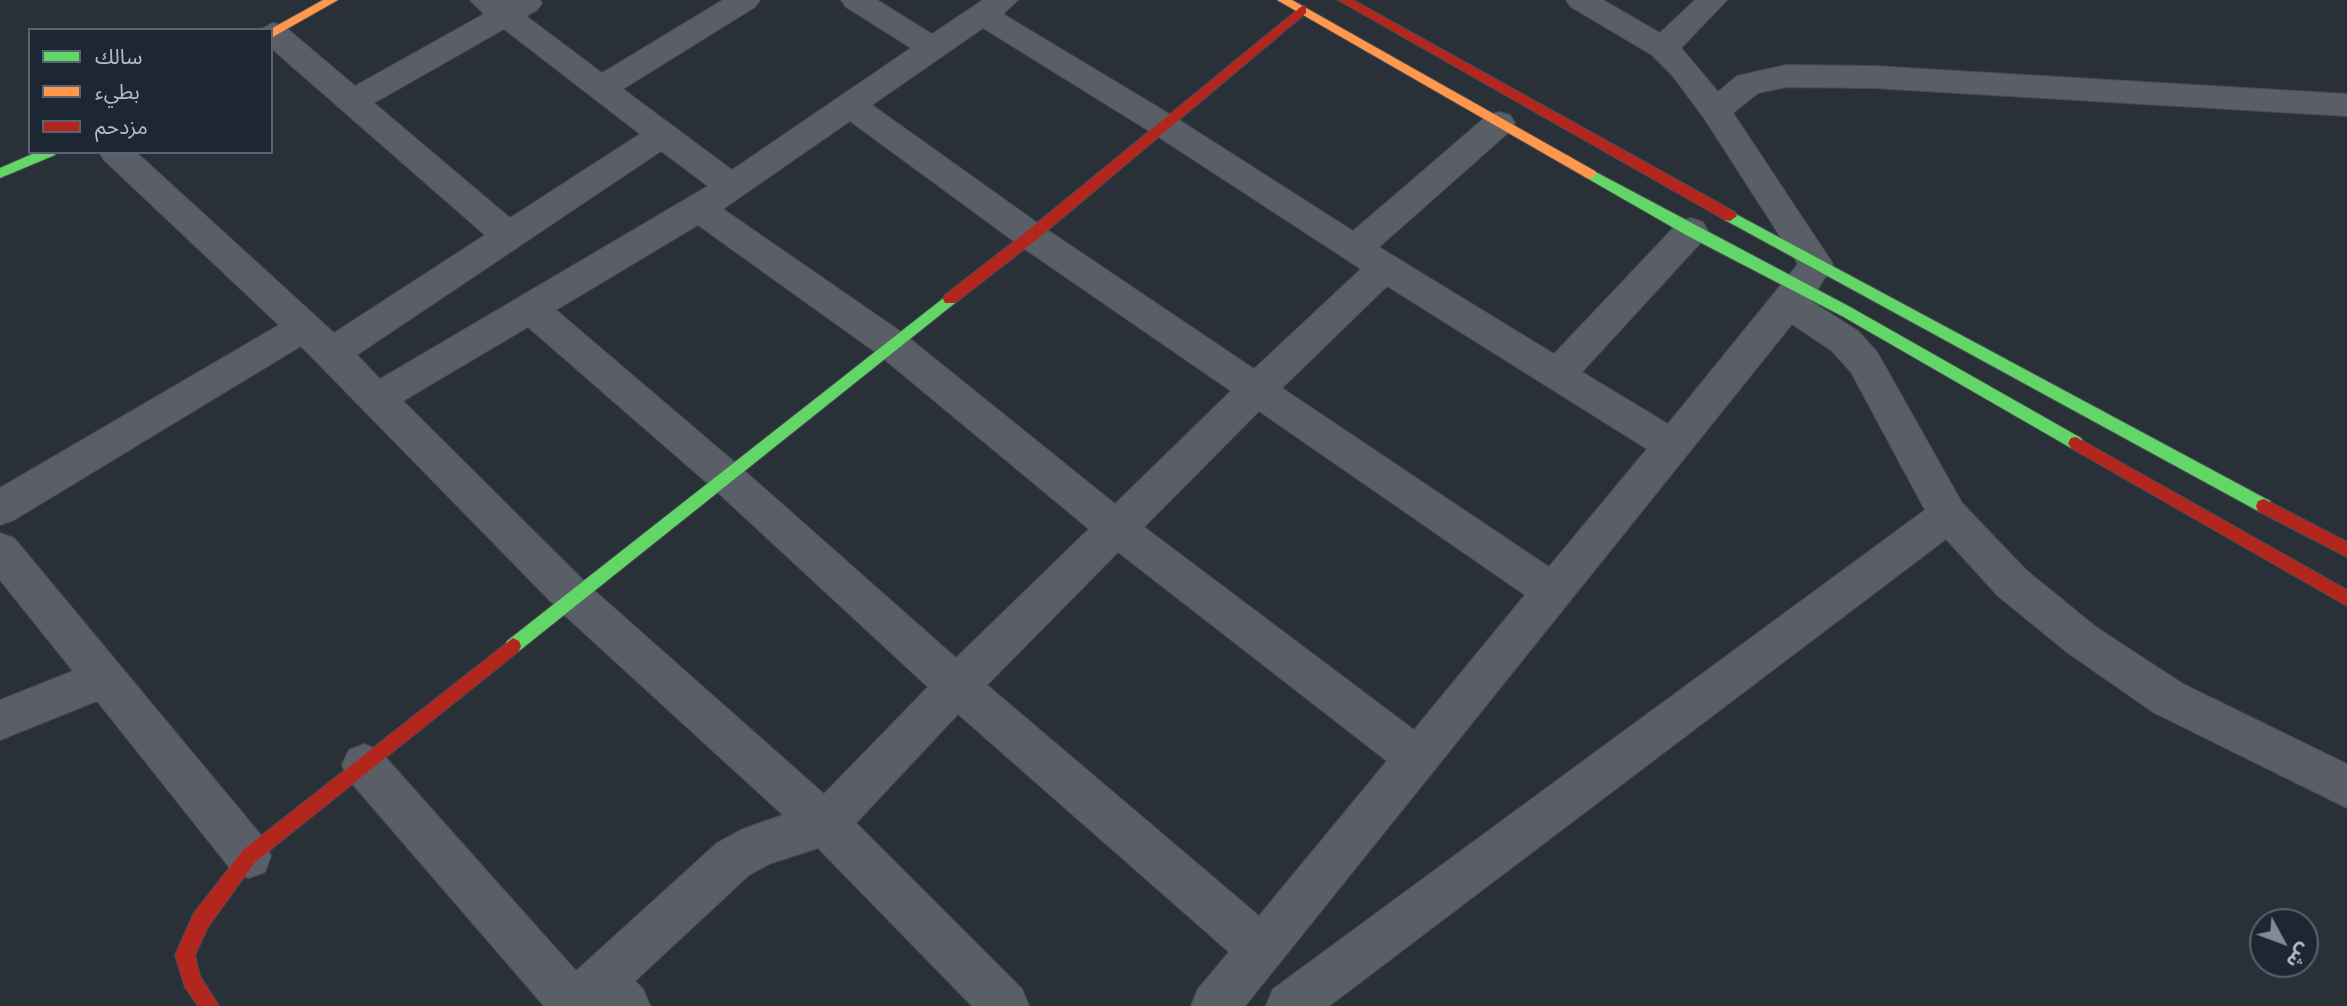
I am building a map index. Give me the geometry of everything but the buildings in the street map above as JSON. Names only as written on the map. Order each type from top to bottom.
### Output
[{"type":"main road","points":[[273,33],[332,0]]},
{"type":"main road","points":[[1283,0],[1691,230],[2347,550]]},
{"type":"main road","points":[[1344,0],[1801,285],[2347,599]]},
{"type":"main road","points":[[209,1006],[192,980],[185,955],[201,919],[249,856],[891,344],[1031,236],[1302,10]]},
{"type":"main road","points":[[0,173],[45,154]]},
{"type":"street","points":[[602,87],[745,0]]},
{"type":"street","points":[[856,0],[934,49]]},
{"type":"street","points":[[1581,0],[1663,48],[1715,110],[1762,186],[1801,285],[1844,341],[1864,362],[1948,515],[2012,583],[2093,648],[2168,698],[2347,787]]},
{"type":"street","points":[[1663,48],[1712,0]]},
{"type":"street","points":[[353,102],[508,5],[660,136],[730,186]]},
{"type":"street","points":[[378,398],[699,209],[993,7],[1166,126],[1370,258],[1672,446]]},
{"type":"street","points":[[273,35],[510,237]]},
{"type":"street","points":[[1715,110],[1748,83],[1786,76],[1873,77],[2347,105]]},
{"type":"street","points":[[851,106],[1031,236],[1553,592]]},
{"type":"street","points":[[364,765],[593,999],[733,859],[759,845],[825,824],[957,686],[1256,390],[1370,258],[1499,123]]},
{"type":"street","points":[[332,353],[660,136]]},
{"type":"street","points":[[117,154],[332,353],[573,598],[825,824],[1005,1006]]},
{"type":"street","points":[[699,209],[891,344],[1117,529],[1417,758]]},
{"type":"street","points":[[1557,375],[1691,230]]},
{"type":"street","points":[[1215,1006],[1801,285]]},
{"type":"street","points":[[531,309],[726,477],[957,686],[1262,949]]},
{"type":"street","points":[[0,508],[304,327]]},
{"type":"street","points":[[1290,1006],[1948,515]]},
{"type":"street","points":[[0,550],[101,679],[249,856]]},
{"type":"street","points":[[0,720],[101,679]]},
{"type":"traffic: fast","points":[[0,173],[45,154]]},
{"type":"traffic: fast","points":[[1590,174],[1691,231],[1847,312],[2076,443]]},
{"type":"traffic: fast","points":[[1730,216],[2264,506]]},
{"type":"traffic: fast","points":[[513,646],[950,299]]},
{"type":"traffic: slow","points":[[273,33],[332,0]]},
{"type":"traffic: slow","points":[[1283,0],[1590,174]]},
{"type":"traffic: jam","points":[[1344,0],[1730,216]]},
{"type":"traffic: jam","points":[[950,299],[1031,236],[1302,10]]},
{"type":"traffic: jam","points":[[2076,443],[2347,599]]},
{"type":"traffic: jam","points":[[2264,506],[2347,550]]},
{"type":"traffic: jam","points":[[209,1006],[192,980],[185,955],[201,920],[249,856],[513,646]]}]
